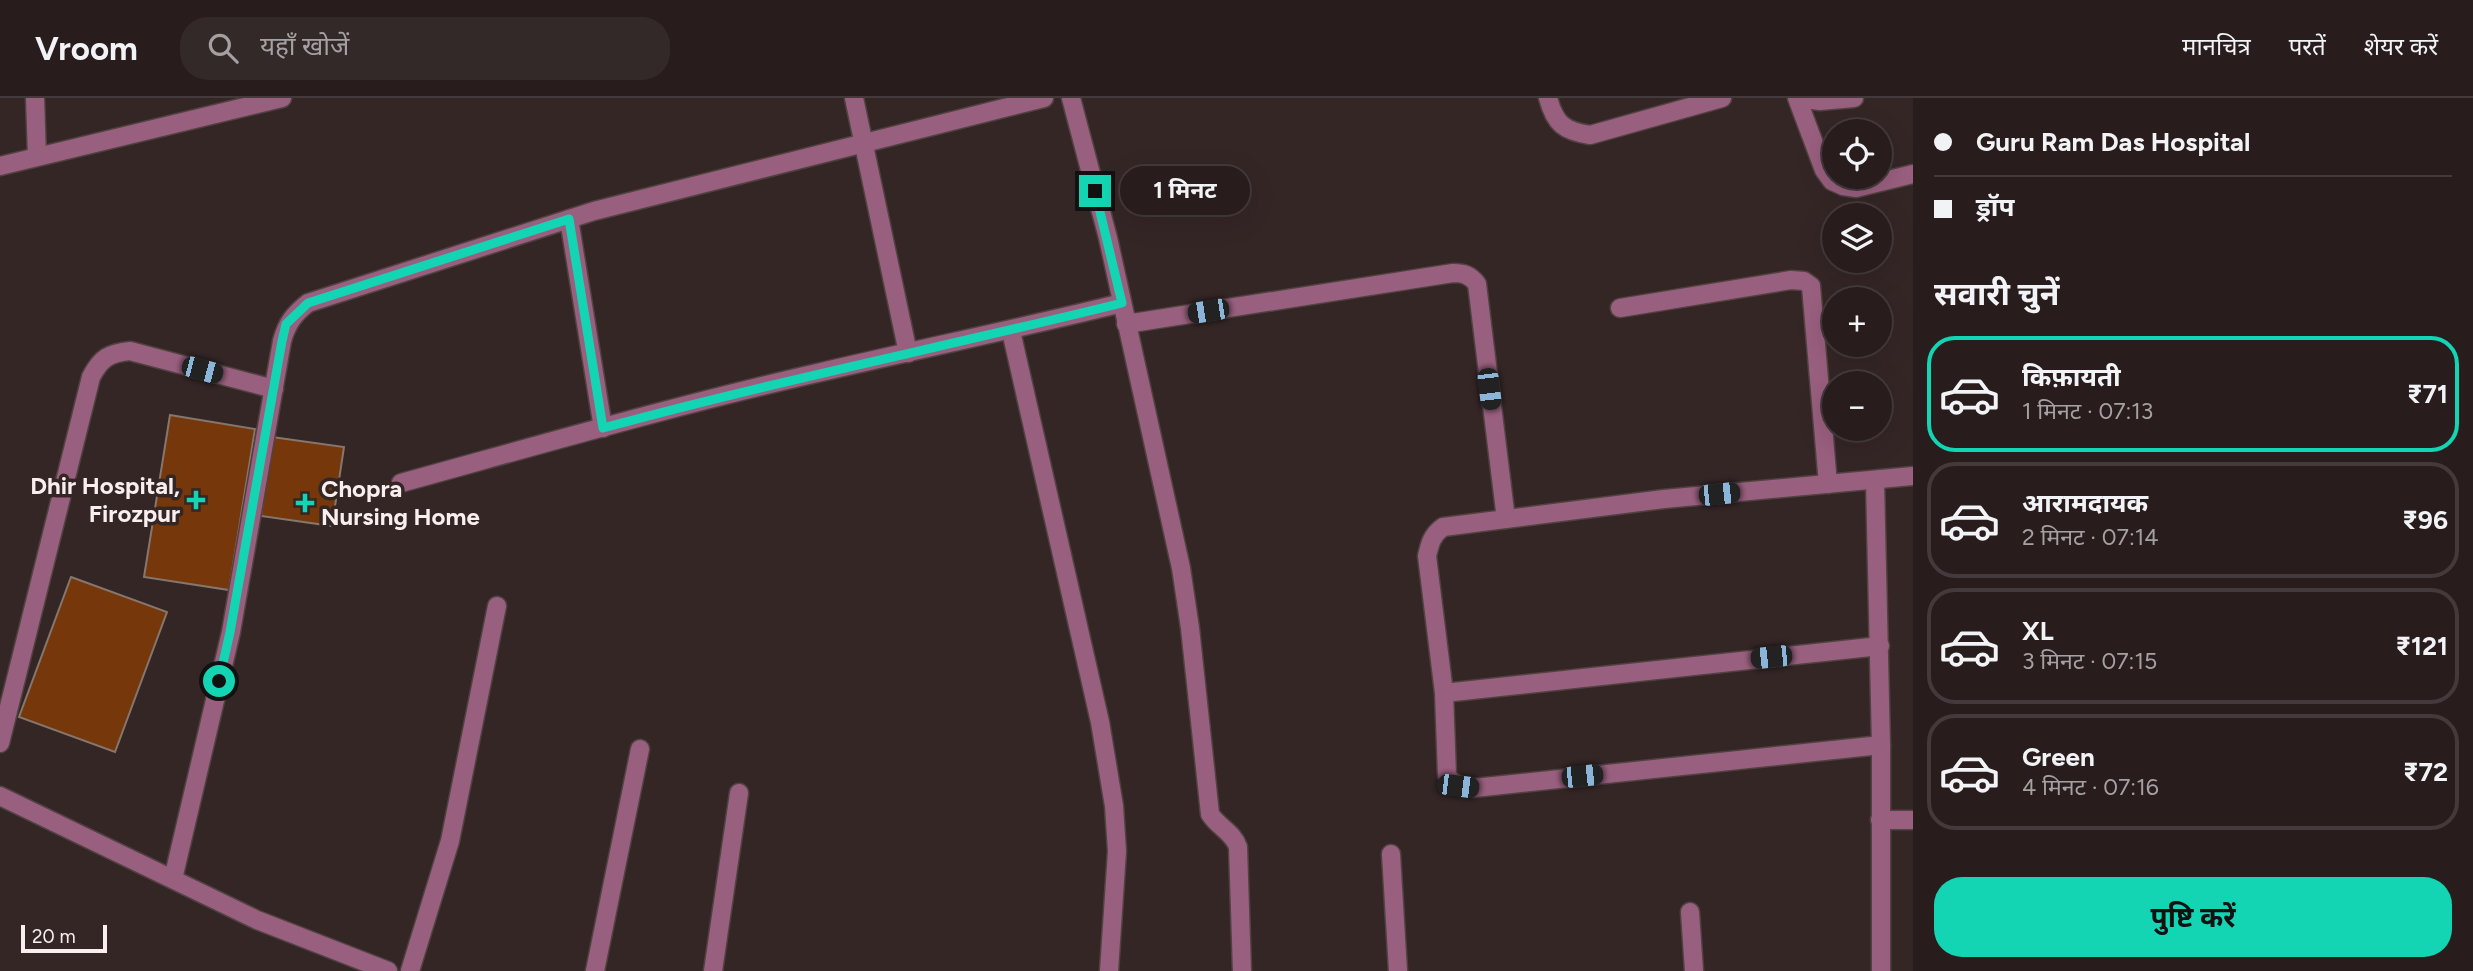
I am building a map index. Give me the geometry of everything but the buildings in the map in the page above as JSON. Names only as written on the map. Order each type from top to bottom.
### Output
[{"type":"street","points":[[35,98],[37,156]]},
{"type":"street","points":[[0,166],[282,98]]},
{"type":"street","points":[[854,98],[908,353]]},
{"type":"street","points":[[173,879],[230,632],[286,324],[308,303],[569,219],[1044,98]]},
{"type":"street","points":[[1071,98],[1122,303],[1181,568],[1210,814],[1214,822],[1235,839],[1237,847],[1242,971]]},
{"type":"street","points":[[1548,98],[1552,113],[1562,126],[1573,132],[1590,135],[1722,98]]},
{"type":"street","points":[[1854,98],[1836,101],[1797,98],[1824,170],[1832,181],[1856,188],[1913,174]]},
{"type":"street","points":[[569,219],[603,428]]},
{"type":"street","points":[[1126,324],[1453,274],[1471,277],[1476,284],[1506,519]]},
{"type":"street","points":[[1620,308],[1791,280],[1804,281],[1811,286],[1828,484]]},
{"type":"street","points":[[401,483],[816,373],[1011,331],[1122,303]]},
{"type":"street","points":[[1011,331],[1100,722],[1114,806],[1117,851],[1109,971]]},
{"type":"street","points":[[0,743],[91,377],[99,362],[113,352],[131,351],[274,389]]},
{"type":"street","points":[[1881,746],[1474,788],[1458,786],[1450,782],[1447,775],[1444,693],[1427,556],[1430,542],[1435,533],[1443,527],[1664,499],[1913,476]]},
{"type":"street","points":[[1875,481],[1880,646],[1881,971]]},
{"type":"street","points":[[410,971],[456,818],[497,606]]},
{"type":"street","points":[[1444,693],[1880,646]]},
{"type":"street","points":[[595,971],[640,749]]},
{"type":"street","points":[[713,971],[739,793]]},
{"type":"street","points":[[0,796],[257,920],[370,968],[388,971]]},
{"type":"street","points":[[1880,820],[1913,820]]},
{"type":"street","points":[[1391,854],[1398,971]]},
{"type":"street","points":[[1690,912],[1694,971]]},
{"type":"place","name":"Dhir Hospital, Firozpur","points":[[196,500]]},
{"type":"place","name":"Chopra Nursing Home","points":[[305,503]]},
{"type":"route","points":[[219,681],[286,324],[308,303],[569,219],[603,428],[816,373],[1011,331],[1122,303],[1095,191]]}]
